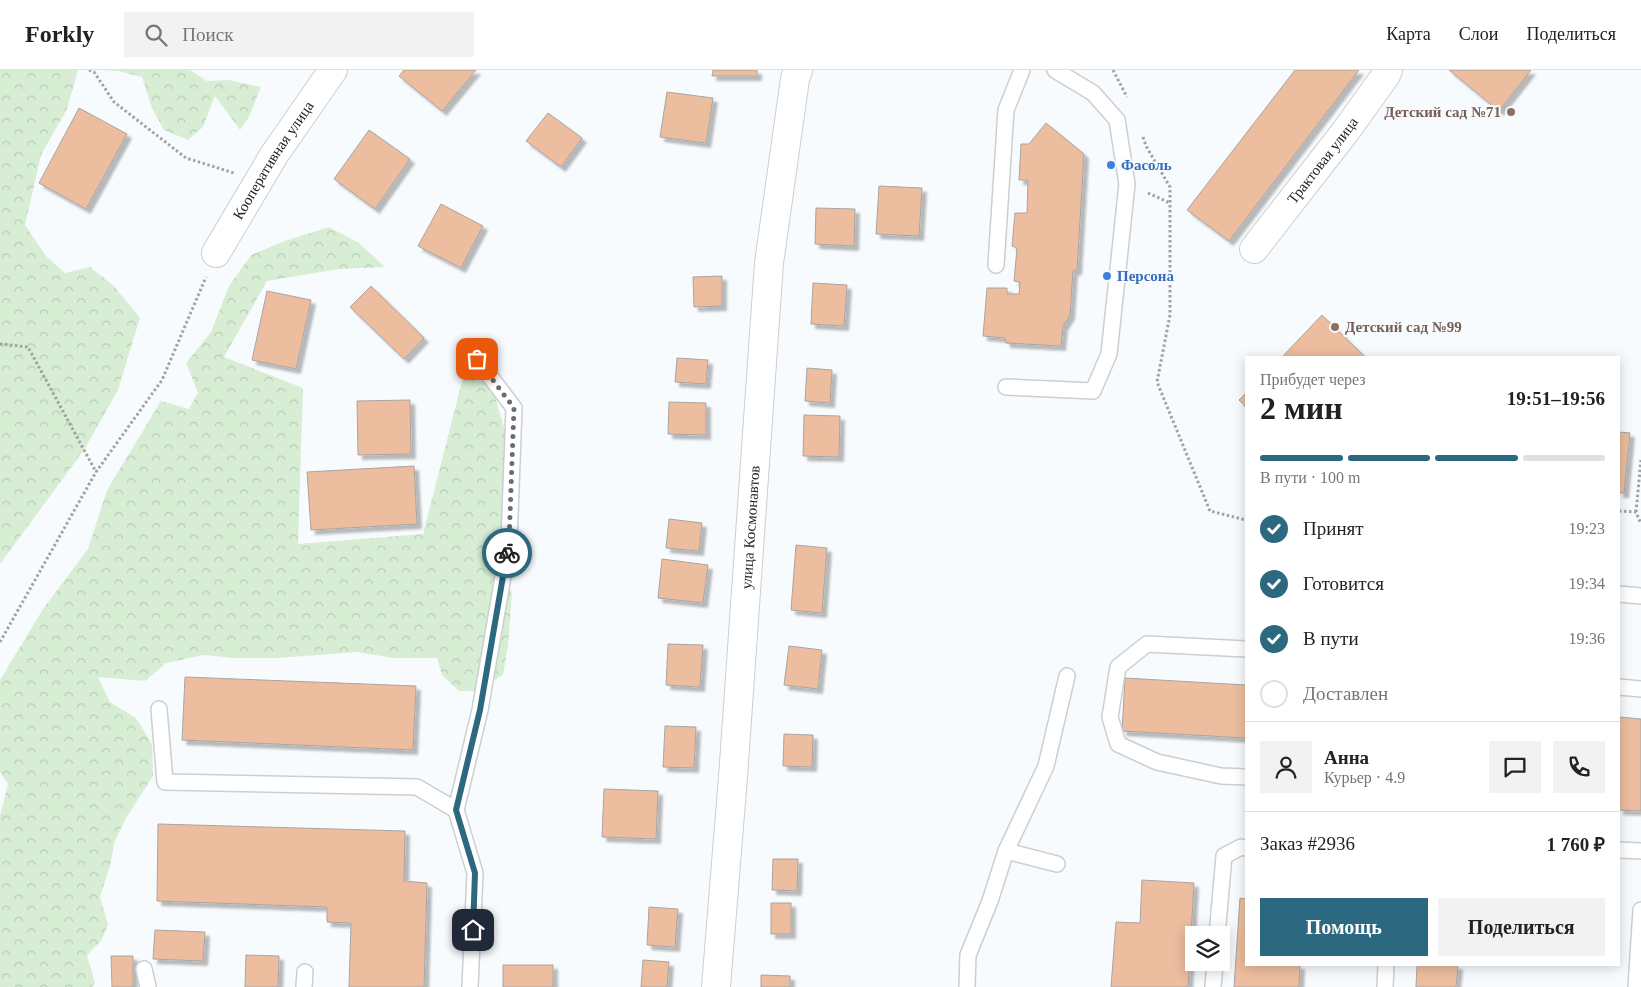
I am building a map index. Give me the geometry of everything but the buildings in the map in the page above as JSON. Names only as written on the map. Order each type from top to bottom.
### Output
[{"type":"street","name":"Кооперативная улица","points":[[216,253],[274,155],[333,70]]},
{"type":"street","name":"улица Космонавтов","points":[[716,987],[734,768],[769,263],[795,79],[798,70]]},
{"type":"street","name":"Трактовая улица","points":[[1254,249],[1345,132],[1388,70]]},
{"type":"lane","points":[[996,265],[1006,110],[1022,70]]},
{"type":"lane","points":[[1006,386],[1093,391],[1108,354],[1127,184],[1117,120],[1093,93],[1055,70]]},
{"type":"lane","points":[[470,987],[475,873],[456,810],[480,710],[509,542],[514,408],[477,359]]},
{"type":"lane","points":[[1620,594],[1641,596]]},
{"type":"lane","points":[[1245,649],[1147,644],[1118,667],[1110,717],[1118,744],[1156,762],[1222,776],[1245,777]]},
{"type":"lane","points":[[967,986],[968,954],[990,900],[1006,851],[1046,766],[1067,676]]},
{"type":"lane","points":[[1620,687],[1641,689]]},
{"type":"lane","points":[[159,709],[165,782],[417,787],[456,810]]},
{"type":"lane","points":[[1218,926],[1224,856],[1245,848]]},
{"type":"lane","points":[[1620,850],[1641,851]]},
{"type":"lane","points":[[1006,851],[1057,864]]},
{"type":"lane","points":[[1636,987],[1641,910]]},
{"type":"lane","points":[[1385,987],[1386,966]]},
{"type":"lane","points":[[144,969],[148,987]]},
{"type":"lane","points":[[1213,987],[1214,971]]},
{"type":"path","points":[[89,70],[94,72],[114,102],[186,158],[259,181]]},
{"type":"path","points":[[1113,70],[1128,100]]},
{"type":"path","points":[[1141,131],[1146,146],[1170,187],[1170,315],[1157,382],[1210,511],[1245,520]]},
{"type":"path","points":[[0,642],[96,472],[162,380],[216,253]]},
{"type":"path","points":[[0,344],[28,347],[96,472]]},
{"type":"path","points":[[1641,460],[1636,512],[1641,524]]},
{"type":"path","points":[[1620,511],[1636,512]]},
{"type":"green space","points":[[0,70],[78,70],[67,109],[41,155],[25,225],[46,256],[65,273],[90,267],[114,286],[140,318],[118,390],[84,450],[0,564]]},
{"type":"green space","points":[[102,70],[190,70],[207,81],[229,80],[261,87],[249,117],[240,130],[215,96],[203,127],[188,140],[164,130],[152,108],[142,77],[118,71]]},
{"type":"green space","points":[[329,227],[359,243],[385,267],[339,269],[267,281],[224,357],[303,388],[298,544],[423,534],[469,354],[495,397],[513,457],[504,522],[493,548],[512,593],[508,646],[503,675],[477,691],[459,691],[442,675],[437,658],[393,658],[357,652],[278,658],[233,658],[204,655],[166,663],[145,681],[98,677],[110,702],[136,718],[152,744],[153,776],[125,820],[114,843],[111,862],[100,897],[108,925],[101,941],[87,955],[95,983],[92,987],[0,987],[0,816],[8,784],[0,772],[0,680],[43,609],[88,549],[107,490],[161,401],[189,409],[198,393],[186,363],[211,332],[229,286],[251,255],[285,241]]},
{"type":"way so far","points":[[477,359],[514,408],[507,553]]},
{"type":"place","name":"Детский сад №71","points":[[1511,112]]},
{"type":"place","name":"Фасоль","points":[[1111,165]]},
{"type":"place","name":"Персона","points":[[1107,276]]},
{"type":"place","name":"Детский сад №99","points":[[1335,327]]},
{"type":"route","points":[[473,930],[475,873],[456,810],[480,710],[507,553]]}]
